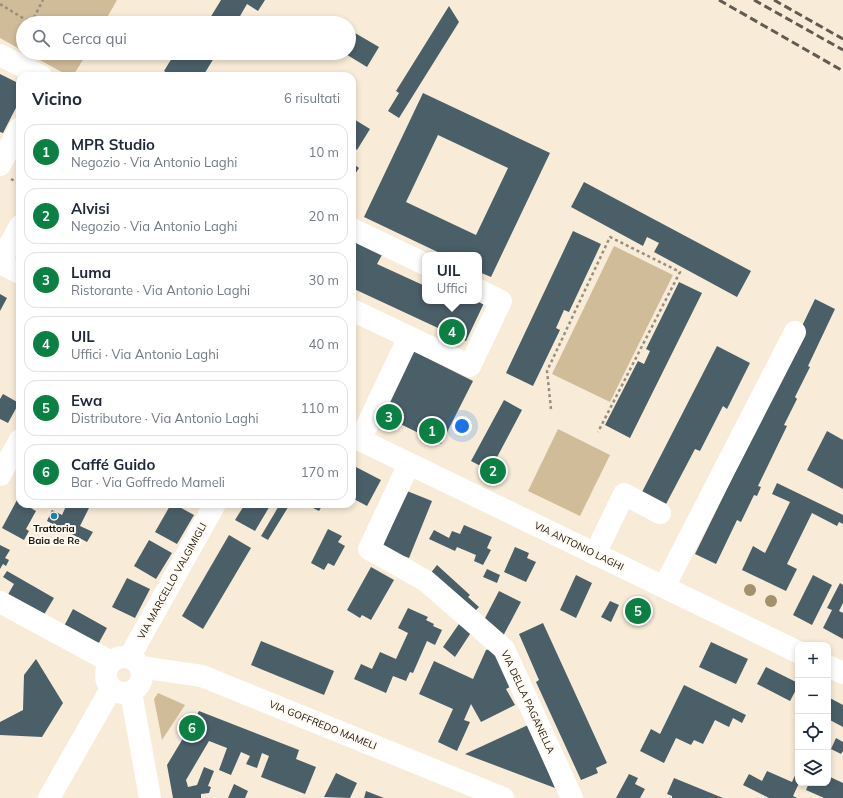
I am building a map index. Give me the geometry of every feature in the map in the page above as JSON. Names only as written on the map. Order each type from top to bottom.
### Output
[{"type":"street","points":[[0,55],[33,72]]},
{"type":"street","points":[[0,165],[16,135]]},
{"type":"street","points":[[356,231],[422,263]]},
{"type":"street","points":[[16,233],[0,263],[16,271]]},
{"type":"street","points":[[356,312],[470,366],[501,301],[482,292]]},
{"type":"street","points":[[664,587],[794,332]]},
{"type":"street","name":"VIA ANTONIO LAGHI","points":[[409,338],[356,438],[795,651]]},
{"type":"street","points":[[0,475],[16,447]]},
{"type":"street","name":"VIA DELLA PAGANELLA","points":[[409,464],[369,549],[426,581],[504,649],[572,798]]},
{"type":"street","points":[[595,554],[624,494],[660,512]]},
{"type":"street","name":"VIA MARCELLO VALGIMIGLI","points":[[121,690],[107,684],[105,672],[127,662],[213,508]]},
{"type":"street","points":[[0,602],[127,662]]},
{"type":"street","name":"VIA MARCELLO VALGIMIGLI","points":[[49,798],[121,690],[140,684],[142,673],[127,662]]},
{"type":"street","name":"VIA GOFFREDO MAMELI","points":[[127,662],[202,676],[503,798]]},
{"type":"street","points":[[831,668],[843,674]]},
{"type":"street","points":[[121,690],[150,798]]},
{"type":"path","points":[[35,16],[44,0]]},
{"type":"path","points":[[0,4],[20,16]]},
{"type":"path","points":[[551,408],[547,371],[610,237],[680,272],[598,432]]},
{"type":"shaded area","points":[[0,0],[117,0],[108,16],[16,16],[16,47],[0,38]]},
{"type":"shaded area","points":[[40,60],[83,60],[75,72],[62,72]]},
{"type":"shaded area","points":[[614,246],[673,275],[610,402],[552,374]]},
{"type":"shaded area","points":[[558,429],[610,455],[580,516],[528,491]]},
{"type":"shaded area","points":[[158,693],[185,705],[162,740],[154,699]]},
{"type":"building","points":[[221,0],[265,0],[258,11],[247,4],[240,16],[211,16]]},
{"type":"building","points":[[449,6],[459,22],[399,118],[388,111],[399,93],[396,91]]},
{"type":"building","points":[[356,34],[379,47],[367,67],[356,60]]},
{"type":"building","points":[[171,60],[213,60],[205,72],[164,71]]},
{"type":"building","points":[[0,74],[16,82],[16,108],[3,133],[0,132]]},
{"type":"building","points":[[423,93],[550,153],[491,277],[482,273],[482,252],[438,252],[364,217]],"holes":[[[438,135],[508,168],[476,235],[406,202]]]},
{"type":"building","points":[[356,120],[370,129],[357,150],[356,149]]},
{"type":"building","points":[[356,166],[359,168],[356,173]]},
{"type":"building","points":[[584,182],[751,271],[737,297],[654,252],[659,243],[647,237],[643,246],[571,207]]},
{"type":"building","points":[[573,231],[601,244],[569,312],[564,310],[556,328],[560,330],[533,386],[506,373]]},
{"type":"building","points":[[356,241],[383,253],[377,264],[422,285],[422,304],[482,304],[482,301],[485,301],[466,341],[356,290]]},
{"type":"building","points":[[679,282],[702,293],[630,438],[605,425],[638,361],[644,364],[650,351],[646,349]]},
{"type":"building","points":[[0,294],[7,298],[0,311]]},
{"type":"building","points":[[815,299],[835,309],[808,366],[810,367],[795,397],[797,399],[784,425],[787,426],[758,486],[761,487],[757,496],[754,495],[741,522],[737,520],[716,564],[695,554],[782,377],[778,376]]},
{"type":"building","points":[[717,346],[750,363],[727,409],[723,406],[700,451],[695,449],[665,506],[641,494]]},
{"type":"building","points":[[411,350],[473,381],[441,444],[380,414]]},
{"type":"building","points":[[3,394],[16,401],[16,408],[8,423],[0,419],[0,399]]},
{"type":"building","points":[[504,400],[522,410],[495,461],[501,464],[496,474],[471,461]]},
{"type":"building","points":[[827,431],[843,440],[843,489],[807,470]]},
{"type":"building","points":[[356,467],[381,480],[367,506],[356,500]]},
{"type":"building","points":[[777,483],[843,515],[843,524],[839,522],[837,526],[812,513],[787,564],[797,569],[786,591],[742,570],[753,546],[765,553],[790,502],[772,494]]},
{"type":"building","points":[[407,491],[432,501],[409,558],[382,548]]},
{"type":"building","points":[[16,502],[16,508],[31,508],[36,511],[26,529],[29,531],[24,540],[2,528]]},
{"type":"building","points":[[65,508],[89,508],[80,526],[93,532],[87,542],[47,521],[52,510],[62,515]]},
{"type":"building","points":[[169,508],[181,508],[194,515],[177,544],[155,532]]},
{"type":"building","points":[[242,508],[269,508],[255,531],[235,520]]},
{"type":"building","points":[[278,508],[288,508],[268,540],[261,536]]},
{"type":"building","points":[[313,508],[321,508],[319,511]]},
{"type":"building","points":[[464,525],[492,537],[487,548],[491,550],[483,565],[474,561],[476,555],[457,547],[455,551],[429,539],[434,530],[449,538],[452,531],[460,534]]},
{"type":"building","points":[[328,529],[342,536],[338,542],[345,546],[334,566],[328,563],[324,570],[311,563]]},
{"type":"building","points":[[229,535],[251,548],[203,629],[182,616]]},
{"type":"building","points":[[149,540],[172,553],[156,579],[134,566]]},
{"type":"building","points":[[0,545],[10,550],[5,558],[9,560],[6,566],[3,564],[0,569]]},
{"type":"building","points":[[515,547],[529,553],[527,558],[536,562],[526,582],[504,572]]},
{"type":"building","points":[[437,565],[470,595],[468,597],[479,607],[473,613],[430,574]]},
{"type":"building","points":[[371,567],[394,580],[371,620],[362,615],[360,618],[347,610]]},
{"type":"building","points":[[487,569],[500,575],[497,583],[483,577]]},
{"type":"building","points":[[7,571],[54,598],[42,618],[6,598],[14,584],[3,577]]},
{"type":"building","points":[[576,575],[592,583],[576,618],[560,610]]},
{"type":"building","points":[[813,575],[832,585],[812,625],[793,615]]},
{"type":"building","points":[[127,578],[150,589],[135,618],[112,607]]},
{"type":"building","points":[[840,583],[843,585],[843,603],[839,611],[843,613],[843,639],[823,628],[832,610],[827,608]]},
{"type":"building","points":[[499,591],[521,602],[502,638],[483,622]]},
{"type":"building","points":[[610,601],[619,605],[611,622],[601,617]]},
{"type":"building","points":[[632,601],[646,608],[639,623],[625,616]]},
{"type":"building","points":[[408,608],[428,617],[426,620],[434,624],[433,626],[442,630],[435,645],[427,641],[413,673],[410,672],[406,681],[393,676],[386,693],[354,679],[361,664],[372,669],[380,652],[396,659],[408,633],[398,628]]},
{"type":"building","points":[[73,609],[107,628],[96,648],[62,630]]},
{"type":"building","points":[[461,621],[472,631],[455,657],[443,647]]},
{"type":"building","points":[[543,623],[607,763],[596,768],[598,773],[581,780],[536,682],[539,680],[519,634]]},
{"type":"building","points":[[261,641],[334,671],[324,695],[251,665]]},
{"type":"building","points":[[711,642],[748,659],[736,684],[699,667]]},
{"type":"building","points":[[494,648],[510,687],[506,689],[515,705],[481,722],[471,704],[464,720],[470,722],[457,751],[438,742],[453,709],[419,694],[434,661],[473,679],[486,650]]},
{"type":"building","points":[[36,659],[63,703],[42,737],[0,735],[0,722],[23,710],[24,675]]},
{"type":"building","points":[[766,667],[795,682],[795,692],[790,701],[757,684]]},
{"type":"building","points":[[684,685],[746,715],[742,723],[733,718],[729,727],[715,720],[703,744],[694,740],[691,745],[676,738],[664,763],[640,751],[651,729],[660,734]]},
{"type":"building","points":[[831,699],[843,705],[843,727],[831,721]]},
{"type":"building","points":[[199,711],[299,750],[296,759],[316,767],[305,794],[261,777],[269,756],[262,753],[257,768],[246,764],[250,756],[241,752],[231,775],[219,770],[227,748],[209,741],[186,780],[188,787],[197,785],[204,767],[214,771],[208,786],[211,787],[209,793],[201,794],[201,798],[173,798],[167,765],[185,735],[179,731],[187,718],[193,722]]},
{"type":"building","points":[[528,725],[555,788],[465,754]]},
{"type":"building","points":[[836,738],[843,742],[843,751],[841,754],[831,749]]},
{"type":"building","points":[[767,771],[792,782],[795,776],[795,786],[798,786],[793,796],[797,798],[769,798],[743,785],[749,774],[762,781]]},
{"type":"building","points":[[336,773],[357,783],[350,798],[324,797]]},
{"type":"building","points":[[629,774],[638,778],[635,784],[645,789],[640,798],[616,798]]},
{"type":"building","points":[[831,777],[843,783],[843,798],[824,798],[806,790],[808,786],[831,786]]},
{"type":"building","points":[[674,778],[723,798],[672,798],[672,796],[667,794]]},
{"type":"building","points":[[234,784],[248,791],[245,798],[228,798]]},
{"type":"building","points":[[366,791],[384,798],[364,798]]},
{"type":"railway","points":[[719,0],[843,71]]},
{"type":"railway","points":[[754,0],[843,50]]},
{"type":"railway","points":[[774,0],[843,39]]},
{"type":"place","name":"UIL","points":[[452,332]]},
{"type":"place","name":"Luma","points":[[389,417]]},
{"type":"place","name":"MPR Studio","points":[[432,431]]},
{"type":"place","name":"Alvisi","points":[[493,471]]},
{"type":"place","name":"Trattoria Baia de Re","points":[[54,516]]},
{"type":"place","name":"Ewa","points":[[638,611]]},
{"type":"place","name":"Caffé Guido","points":[[192,728]]}]
